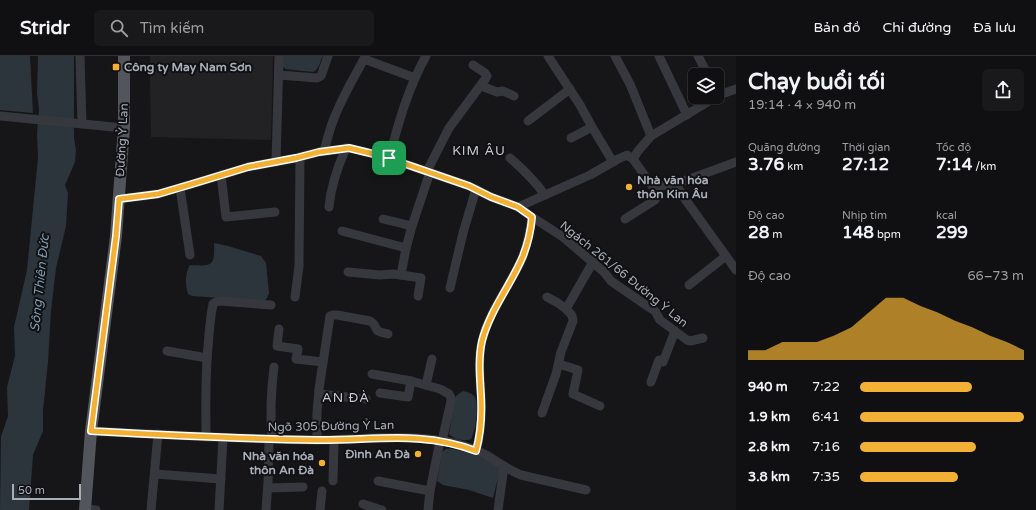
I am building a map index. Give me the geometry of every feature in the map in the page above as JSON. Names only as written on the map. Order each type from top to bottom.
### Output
[{"type":"main road","name":"Đường Ỷ Lan","points":[[89,510],[91,431],[116,236],[119,199],[124,128],[124,56]]},
{"type":"street","points":[[80,56],[82,124]]},
{"type":"street","points":[[276,162],[279,56]]},
{"type":"street","points":[[278,75],[317,78],[320,76],[328,56]]},
{"type":"street","points":[[389,158],[400,119],[415,78],[426,56]]},
{"type":"street","points":[[548,56],[580,105],[613,162]]},
{"type":"street","points":[[615,56],[630,84],[651,136]]},
{"type":"street","points":[[660,56],[687,115]]},
{"type":"street","points":[[698,56],[704,68]]},
{"type":"street","points":[[324,151],[336,115],[346,92],[364,59],[415,78]]},
{"type":"street","points":[[401,275],[406,248],[429,172],[449,128],[486,78],[485,73],[472,65]]},
{"type":"street","points":[[480,86],[497,92],[503,91],[514,96]]},
{"type":"street","points":[[528,121],[570,89]]},
{"type":"street","points":[[724,93],[736,89]]},
{"type":"street","points":[[634,159],[638,150],[651,136],[704,104]]},
{"type":"street","points":[[0,116],[124,128]]},
{"type":"street","points":[[571,138],[592,127]]},
{"type":"street","points":[[329,207],[334,177],[346,148]]},
{"type":"street","name":"Ngách 261/66 Đường Ỷ Lan","points":[[119,199],[158,194],[248,167],[324,151],[349,148],[389,158],[469,186],[491,197],[518,207],[563,237],[593,262],[611,280],[650,308],[655,312],[660,320],[687,340],[690,341],[703,338]]},
{"type":"street","points":[[518,207],[590,175],[627,154],[634,159],[653,187],[657,196],[655,200],[625,219]]},
{"type":"street","points":[[295,297],[298,266],[300,157]]},
{"type":"street","points":[[510,158],[524,169],[545,195]]},
{"type":"street","points":[[653,187],[676,184],[736,163]]},
{"type":"street","points":[[221,175],[226,217],[275,212]]},
{"type":"street","points":[[676,184],[685,199],[736,270]]},
{"type":"street","points":[[180,188],[190,255]]},
{"type":"street","points":[[450,288],[463,232],[476,189]]},
{"type":"street","points":[[476,451],[481,425],[480,358],[482,340],[491,315],[524,255],[532,217]]},
{"type":"street","points":[[383,219],[412,226]]},
{"type":"street","points":[[342,231],[406,248]]},
{"type":"street","points":[[689,285],[726,256]]},
{"type":"street","points":[[566,309],[593,262]]},
{"type":"street","points":[[348,272],[380,275],[393,274],[421,278],[418,296]]},
{"type":"street","points":[[542,413],[559,364],[561,352],[573,321],[572,314],[558,303],[547,297]]},
{"type":"street","points":[[206,437],[207,358],[213,304],[220,301],[271,305]]},
{"type":"street","points":[[317,440],[317,413],[330,316],[333,315],[370,321],[380,332],[388,334]]},
{"type":"street","points":[[279,329],[277,346],[298,349],[296,359],[323,362]]},
{"type":"street","points":[[651,382],[659,360],[663,362],[675,331]]},
{"type":"street","points":[[167,351],[207,358]]},
{"type":"street","points":[[426,385],[432,359]]},
{"type":"street","points":[[559,364],[578,370],[573,394],[600,406]]},
{"type":"street","points":[[266,510],[271,393],[274,367]]},
{"type":"street","points":[[372,374],[426,385],[445,391],[451,398],[430,491],[428,510]]},
{"type":"street","points":[[380,393],[408,397],[411,381]]},
{"type":"street","points":[[319,394],[366,399]]},
{"type":"street","name":"Ngõ 305 Đường Ỷ Lan","points":[[91,431],[223,438],[334,440],[396,437],[441,441],[461,445],[485,454],[521,475],[586,490]]},
{"type":"street","points":[[152,510],[158,434]]},
{"type":"street","points":[[219,510],[223,438]]},
{"type":"street","points":[[333,481],[334,440]]},
{"type":"street","points":[[498,510],[504,466]]},
{"type":"street","points":[[155,474],[221,479]]},
{"type":"street","points":[[378,481],[430,491]]},
{"type":"street","points":[[268,488],[303,487]]},
{"type":"street","points":[[320,510],[322,491]]},
{"type":"street","points":[[363,504],[382,510]]},
{"type":"shaded area","points":[[150,56],[273,56],[271,140],[151,137]]},
{"type":"water","points":[[0,56],[30,56],[33,113],[0,110]]},
{"type":"water","name":"Sông Thiên Đức","points":[[38,56],[74,56],[75,162],[65,185],[68,193],[66,226],[56,268],[43,410],[43,431],[33,455],[29,510],[0,510],[1,437],[8,416],[7,387],[15,356],[14,327],[27,270],[38,158]]},
{"type":"water","points":[[283,56],[323,56],[318,67],[313,72],[285,69],[283,67]]},
{"type":"water","points":[[214,243],[261,256],[266,263],[269,293],[264,301],[192,296],[188,294],[186,279],[188,268],[190,265],[208,265],[211,263],[214,257]]},
{"type":"water","points":[[463,391],[475,397],[477,406],[473,435],[471,439],[466,440],[456,439],[449,434],[455,398]]},
{"type":"water","points":[[446,449],[472,454],[497,465],[500,470],[493,498],[469,490],[443,485],[437,481],[442,452]]},
{"type":"place","name":"Công ty May Nam Sơn","points":[[116,67]]},
{"type":"place","name":"Nhà văn hóa thôn Kim Âu","points":[[629,187]]},
{"type":"place","name":"Đình An Đà","points":[[418,454]]},
{"type":"place","name":"Nhà văn hóa thôn An Đà","points":[[322,463]]},
{"type":"district","name":"KIM ÂU","points":[[479,151]]},
{"type":"district","name":"AN ĐÀ","points":[[346,398]]},
{"type":"route","points":[[349,148],[389,158],[469,186],[491,197],[518,207],[532,217],[524,255],[491,315],[482,340],[480,350],[480,381],[482,415],[476,451],[450,442],[418,438],[396,437],[317,440],[269,439],[91,431],[116,236],[119,199],[158,194],[248,167],[324,151],[349,148]]}]
